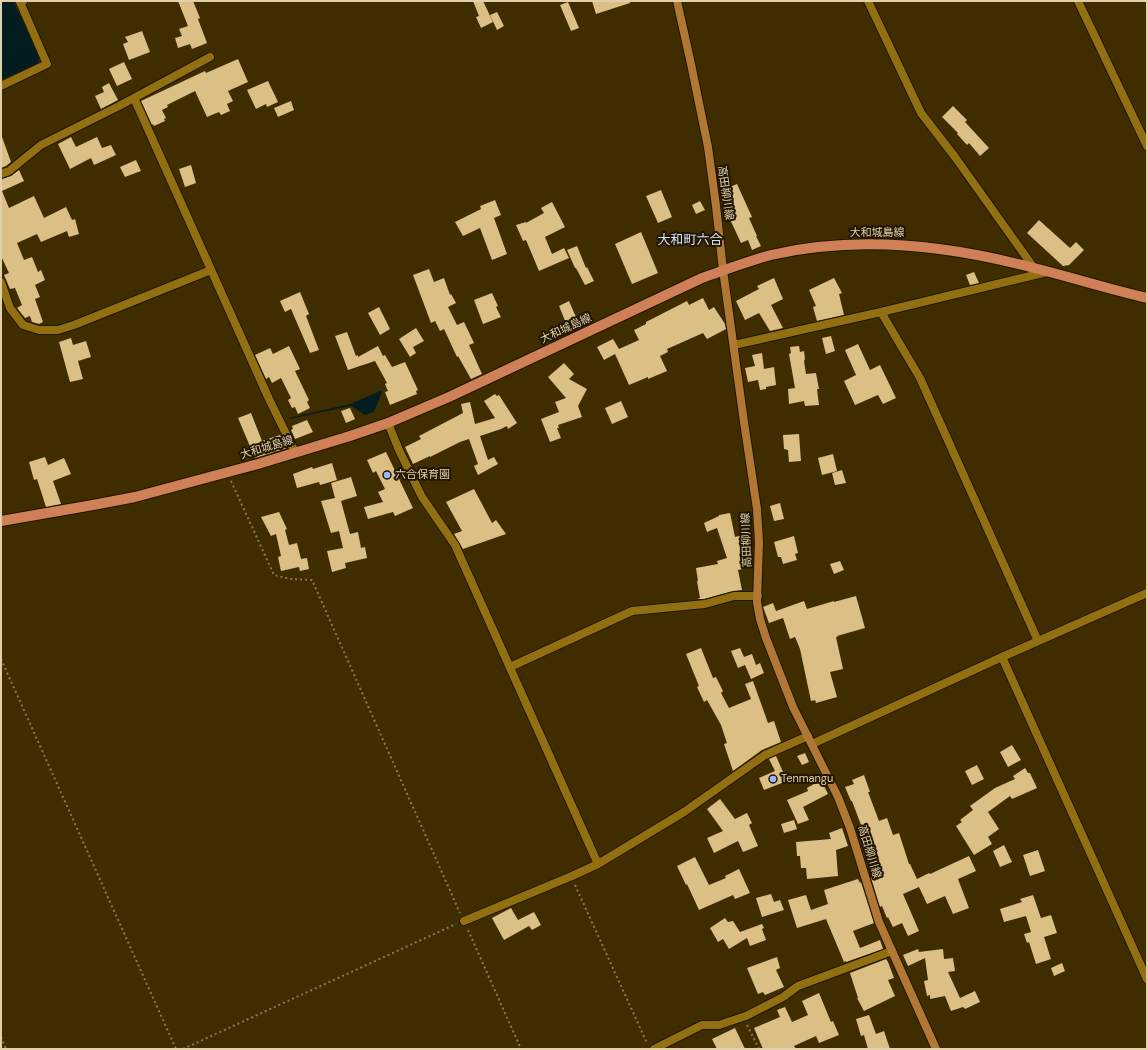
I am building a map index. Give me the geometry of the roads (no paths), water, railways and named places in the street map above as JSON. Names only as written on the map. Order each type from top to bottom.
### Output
[{"type":"main road","name":"高田柳川線","points":[[677,1],[708,147],[744,422],[757,509],[759,542],[757,602],[760,619],[793,707],[838,797],[850,828],[879,922],[936,1049]]},
{"type":"main road","name":"大和城島線","points":[[1,520],[135,497],[227,473],[388,423],[449,397],[702,278],[771,255],[844,245],[890,244],[922,246],[965,252],[1034,268],[1147,298]]},
{"type":"street","points":[[1,86],[47,64],[20,2],[23,1]]},
{"type":"street","points":[[868,1],[921,113],[955,157],[1034,268]]},
{"type":"street","points":[[1078,1],[1147,146]]},
{"type":"street","points":[[1,174],[9,171],[41,145],[134,98],[210,57]]},
{"type":"street","points":[[134,98],[266,392],[295,452]]},
{"type":"street","points":[[1,282],[10,308],[23,325],[39,330],[58,330],[211,270]]},
{"type":"street","points":[[734,345],[881,312],[1046,272]]},
{"type":"street","points":[[881,312],[920,378],[1038,641]]},
{"type":"street","points":[[388,423],[422,498],[455,546],[598,864]]},
{"type":"street","points":[[812,744],[1002,657],[1147,593]]},
{"type":"street","points":[[510,667],[632,611],[705,604],[734,596],[758,596]]},
{"type":"street","points":[[1002,657],[1147,979]]},
{"type":"street","points":[[464,921],[598,864],[684,812],[765,755],[808,736]]},
{"type":"street","points":[[654,1049],[702,1025],[719,1025],[746,1016],[784,997],[798,986],[892,951]]},
{"type":"water","points":[[1,1],[13,1],[41,58],[36,64],[1,80]]},
{"type":"water","points":[[380,390],[382,392],[374,412],[365,415],[351,406],[289,419],[350,404]]},
{"type":"place","name":"六合保育園","points":[[387,475]]},
{"type":"place","name":"Tenmangu","points":[[773,779]]},
{"type":"district","name":"大和町六合","points":[[690,241]]}]
